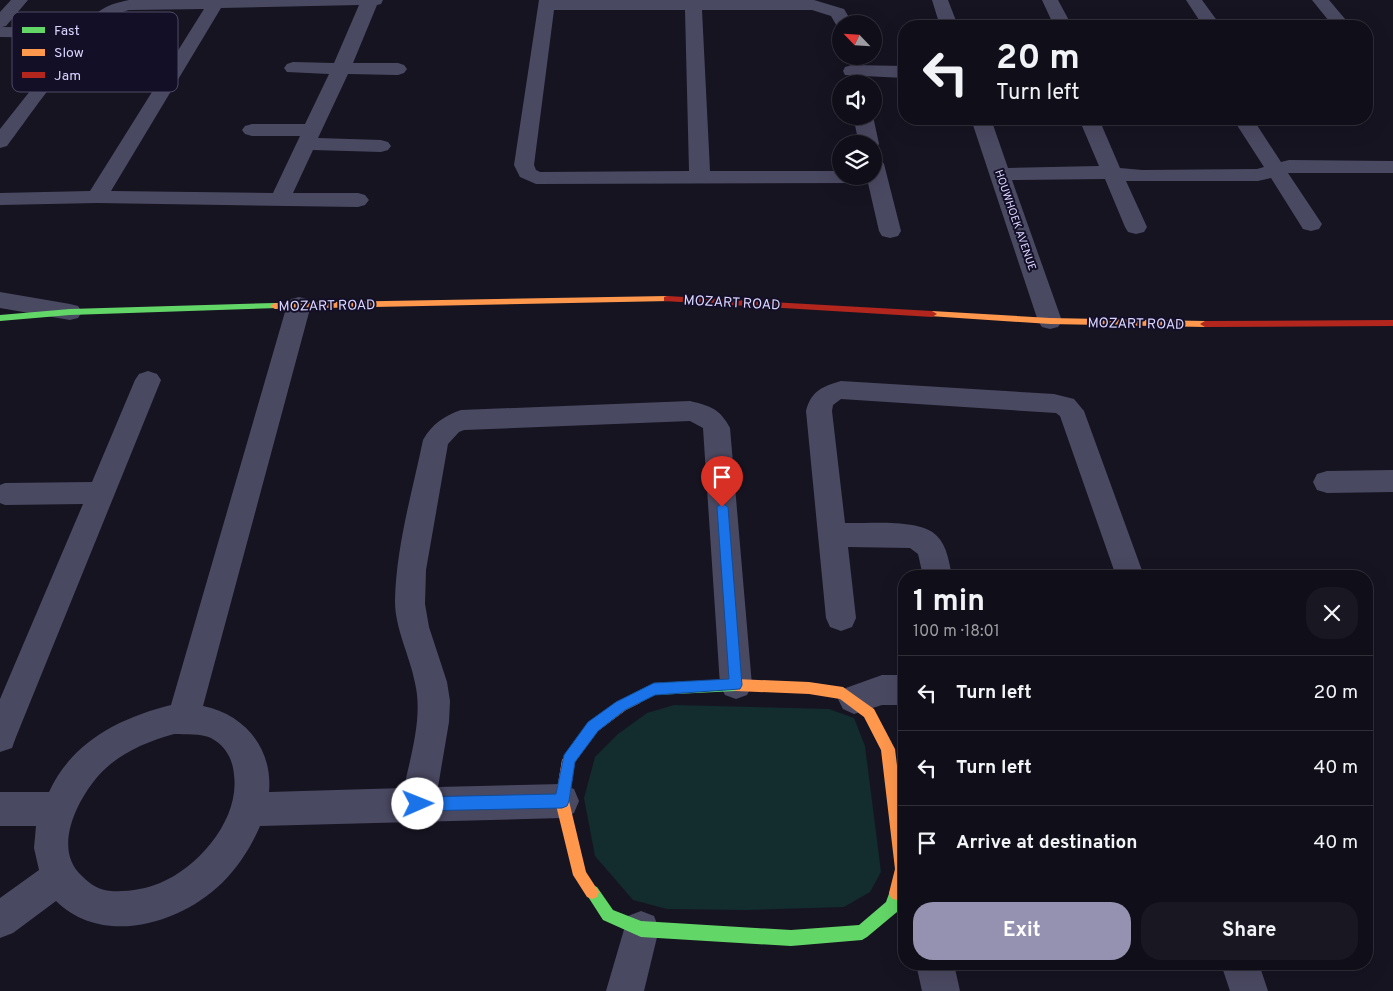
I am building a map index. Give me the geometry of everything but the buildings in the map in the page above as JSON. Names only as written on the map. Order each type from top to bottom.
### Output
[{"type":"street","points":[[0,22],[20,0]]},
{"type":"street","points":[[280,199],[310,137],[370,0]]},
{"type":"street","points":[[110,12],[122,6],[375,0]]},
{"type":"street","points":[[940,0],[947,20]]},
{"type":"street","points":[[1050,0],[1060,20]]},
{"type":"street","points":[[1194,0],[1208,20]]},
{"type":"street","points":[[1320,0],[1337,20]]},
{"type":"street","points":[[832,172],[700,177],[536,178],[528,173],[524,165],[546,2],[814,5],[839,15]]},
{"type":"street","points":[[178,65],[216,3]]},
{"type":"street","points":[[693,4],[700,177]]},
{"type":"street","points":[[293,68],[398,69]]},
{"type":"street","points":[[852,70],[898,72]]},
{"type":"street","points":[[0,142],[39,92]]},
{"type":"street","points":[[97,197],[161,92]]},
{"type":"street","name":"HOUWHOEK AVENUE","points":[[983,125],[1050,321]]},
{"type":"street","points":[[1092,125],[1136,227]]},
{"type":"street","points":[[1247,125],[1311,224]]},
{"type":"street","points":[[252,130],[381,146]]},
{"type":"street","points":[[1000,174],[1258,175],[1289,166],[1393,167]]},
{"type":"street","points":[[878,185],[890,231]]},
{"type":"street","points":[[0,199],[97,197],[358,200]]},
{"type":"street","name":"MOZART ROAD","points":[[0,318],[70,312],[299,305],[688,299],[1050,321],[1237,325],[1393,323]]},
{"type":"street","name":"MOZART ROAD","points":[[0,300],[70,312]]},
{"type":"street","points":[[183,719],[299,305]]},
{"type":"street","points":[[0,737],[148,380]]},
{"type":"street","points":[[841,618],[819,411],[820,403],[832,392],[841,390],[1054,403],[1065,406],[1071,412],[1128,570]]},
{"type":"street","points":[[418,804],[433,722],[434,700],[432,682],[414,627],[410,604],[411,570],[436,440],[450,424],[461,420],[690,411],[704,414],[712,420],[717,428],[736,685]]},
{"type":"street","points":[[1327,482],[1393,481]]},
{"type":"street","points":[[5,494],[102,493]]},
{"type":"street","points":[[832,535],[911,536],[921,538],[932,552],[936,570]]},
{"type":"street","points":[[898,835],[888,749],[869,714],[854,699],[843,693],[809,688],[736,685],[654,689],[621,706],[593,726],[569,760],[562,801],[580,875],[608,916],[641,929],[791,938],[862,932],[898,912]]},
{"type":"street","points":[[854,699],[882,690],[898,690]]},
{"type":"street","points":[[174,719],[202,720],[228,731],[246,750],[253,777],[250,808],[234,841],[209,872],[176,895],[140,908],[104,909],[76,897],[59,877],[50,851],[54,821],[60,808],[67,791],[88,764],[114,742],[144,726],[174,719]]},
{"type":"street","points":[[250,808],[562,801]]},
{"type":"street","points":[[0,809],[60,808]]},
{"type":"street","points":[[0,920],[59,877]]},
{"type":"street","points":[[625,991],[641,929]]},
{"type":"street","points":[[936,970],[941,991]]},
{"type":"street","points":[[1242,970],[1249,991]]},
{"type":"green space","points":[[674,705],[829,709],[854,718],[865,746],[881,872],[870,892],[844,907],[746,910],[667,909],[633,900],[595,856],[584,798],[595,757],[618,734],[647,713]]},
{"type":"traffic: fast","points":[[0,318],[70,312],[275,306]]},
{"type":"traffic: fast","points":[[635,699],[654,689],[736,685]]},
{"type":"traffic: fast","points":[[592,892],[608,915],[641,929],[791,938],[862,932],[892,907],[896,893]]},
{"type":"traffic: slow","points":[[275,306],[667,299]]},
{"type":"traffic: slow","points":[[932,314],[1050,321],[1205,324]]},
{"type":"traffic: slow","points":[[736,685],[809,688],[843,693],[869,713],[888,749],[898,835]]},
{"type":"traffic: slow","points":[[592,892],[580,875],[562,801],[569,760],[593,727],[621,706],[635,699]]},
{"type":"traffic: slow","points":[[896,893],[898,885]]},
{"type":"traffic: jam","points":[[667,299],[932,314]]},
{"type":"traffic: jam","points":[[1205,324],[1393,323]]},
{"type":"route","points":[[418,804],[562,801],[569,760],[593,726],[621,706],[654,689],[736,685],[722,507]]}]
